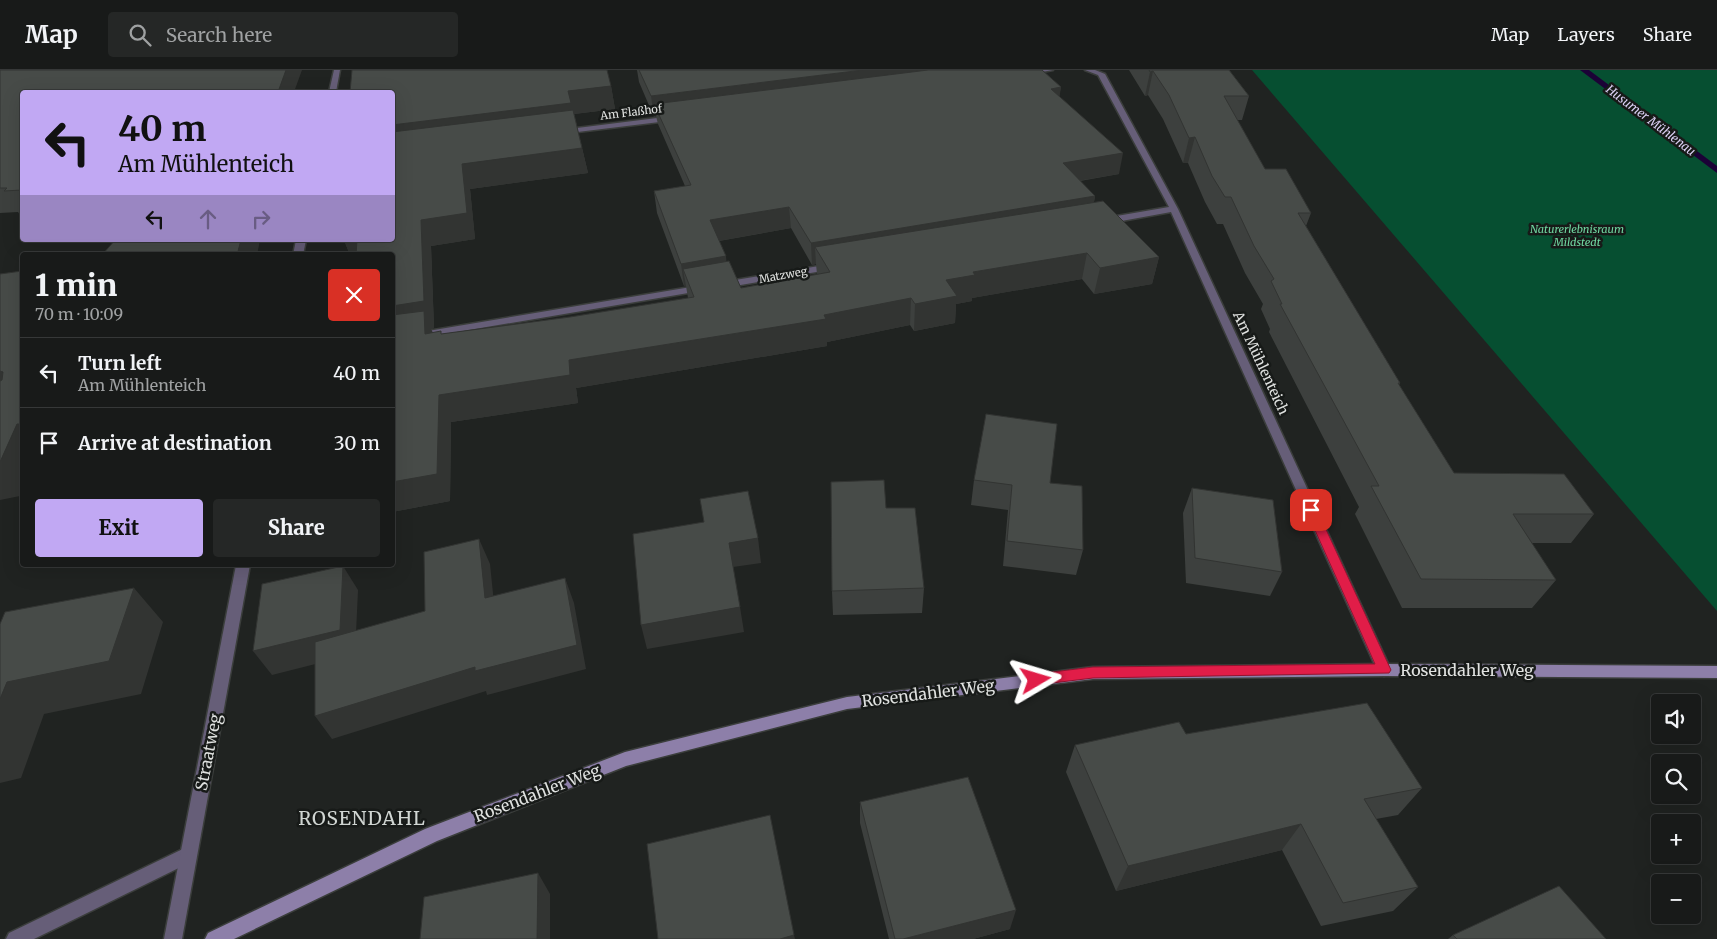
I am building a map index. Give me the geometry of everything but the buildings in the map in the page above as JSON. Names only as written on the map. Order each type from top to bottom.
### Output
[{"type":"street","points":[[332,90],[337,70]]},
{"type":"street","points":[[1021,74],[1050,70]]},
{"type":"street","name":"Am Mühlenteich","points":[[1088,70],[1102,74],[1174,209],[1384,670]]},
{"type":"street","name":"Am Flaßhof","points":[[550,134],[677,118]]},
{"type":"street","points":[[1096,222],[1174,209]]},
{"type":"street","name":"Matzweg","points":[[395,340],[842,265]]},
{"type":"street","name":"Straatweg","points":[[173,939],[243,567]]},
{"type":"street","name":"Rosendahler Weg","points":[[214,939],[431,835],[624,759],[847,704],[1093,672],[1384,670],[1717,672]]},
{"type":"street","points":[[15,939],[189,854]]},
{"type":"green space","name":"Naturerlebnisraum Mildstedt","points":[[1252,70],[1717,70],[1717,611]]},
{"type":"waterway","name":"Husumer Mühlenau","points":[[1584,70],[1717,170]]},
{"type":"district","name":"ROSENDAHL","points":[[362,818]]},
{"type":"route","points":[[1036,680],[1093,672],[1384,670],[1311,510]]}]
